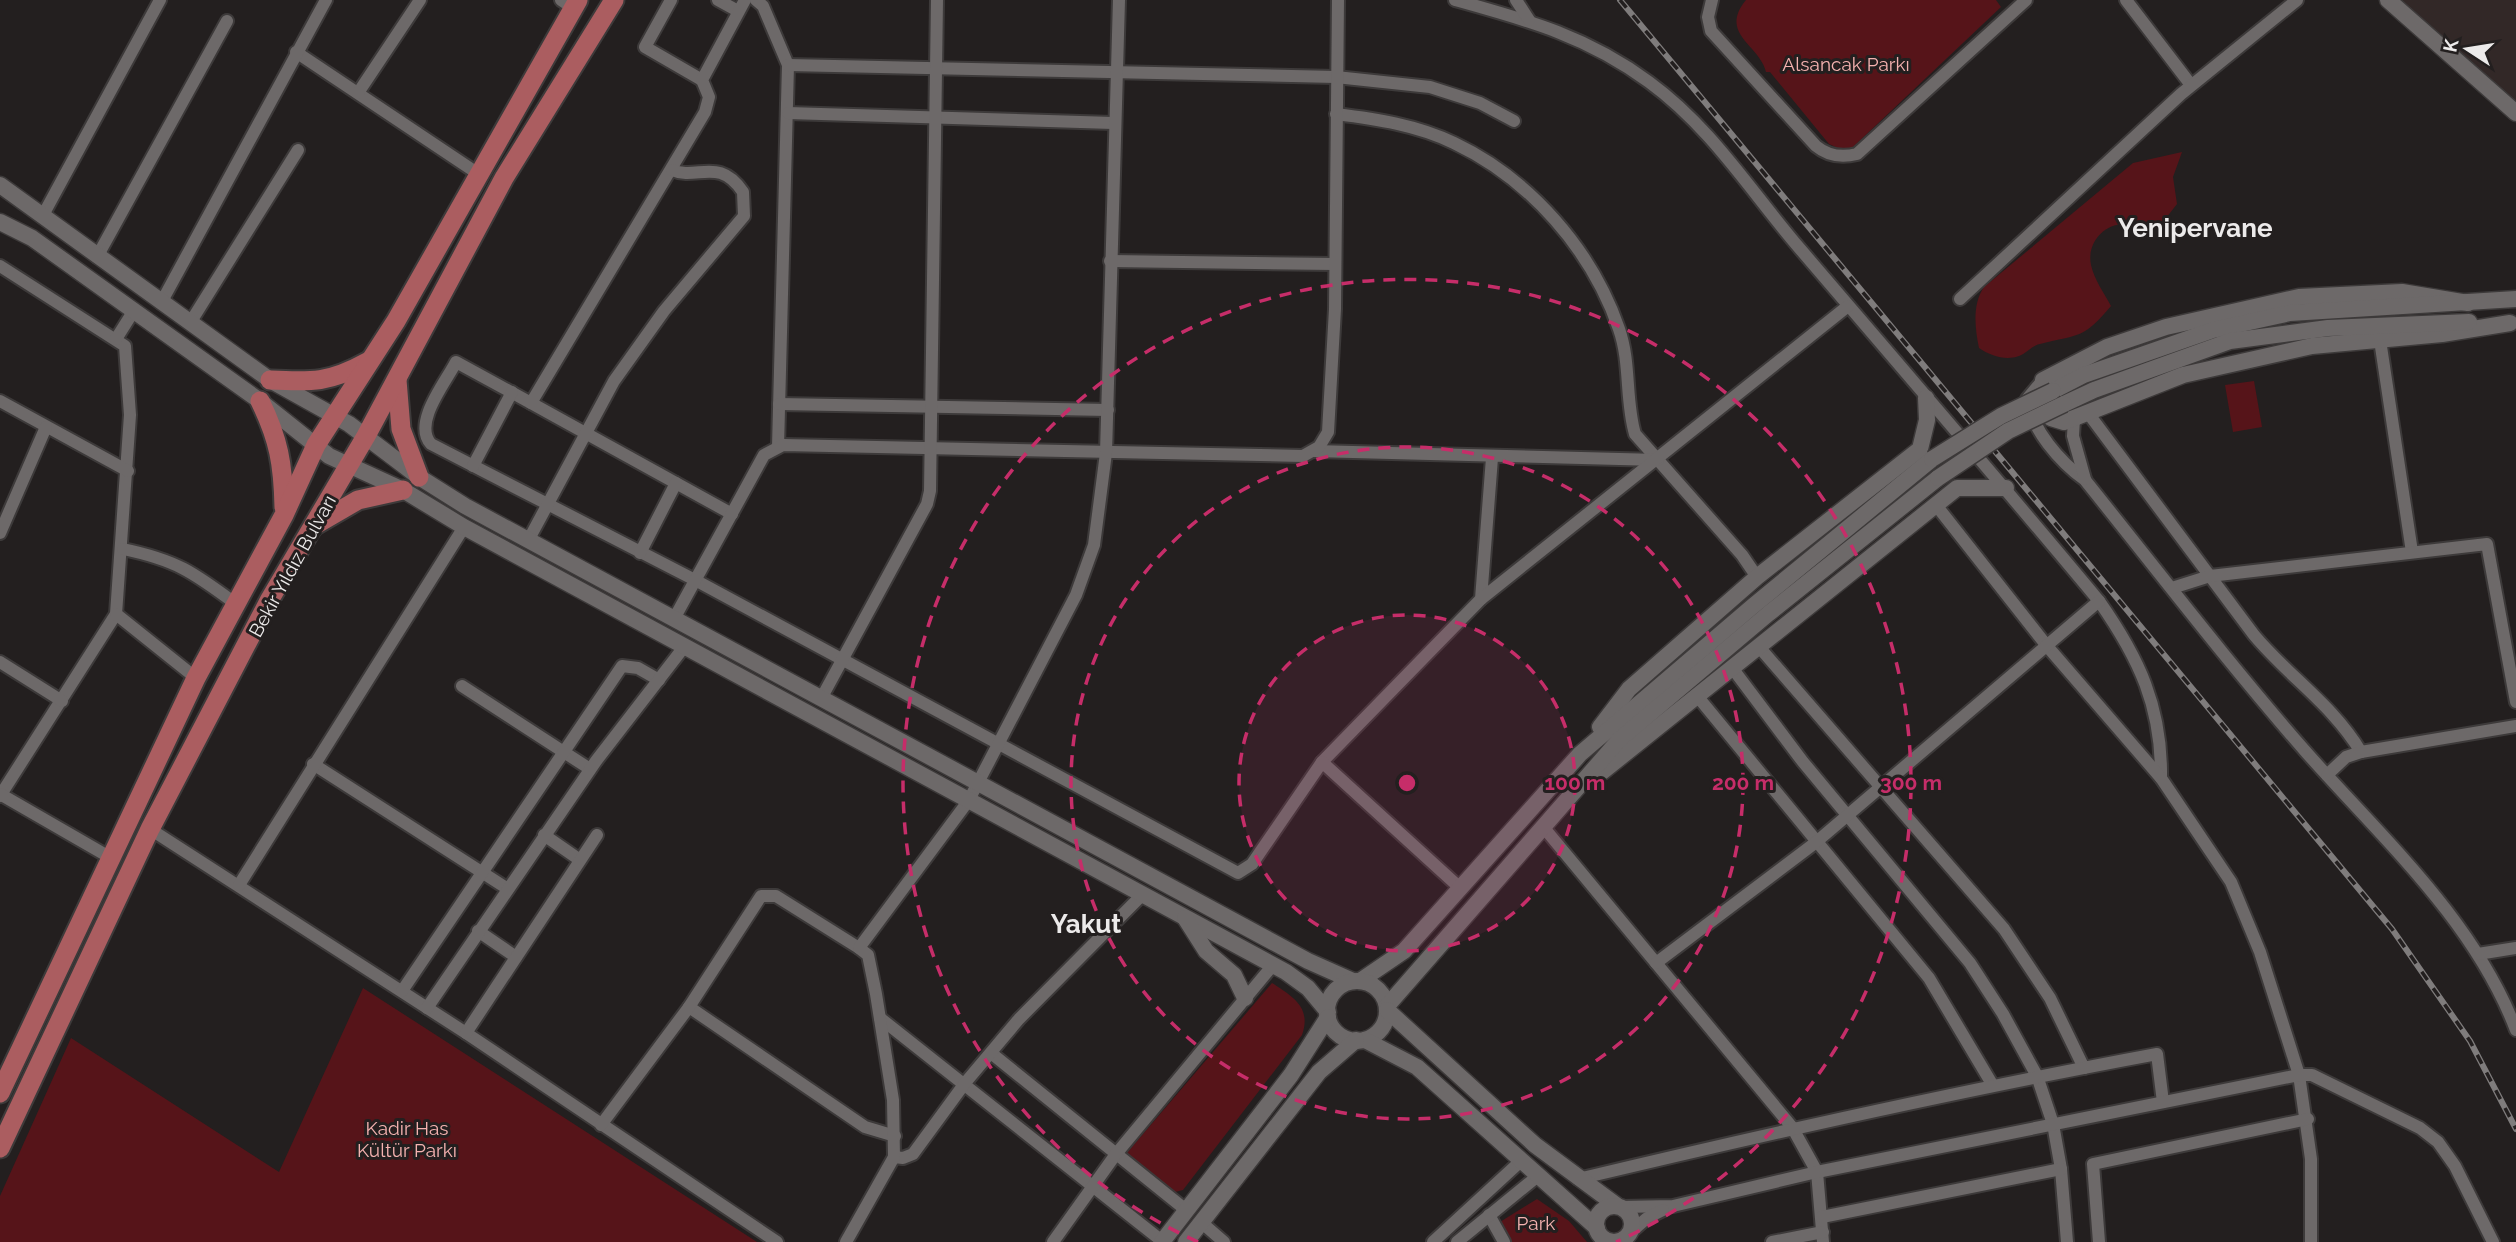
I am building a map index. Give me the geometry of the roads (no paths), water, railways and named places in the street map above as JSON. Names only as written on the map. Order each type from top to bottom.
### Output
[{"type":"main road","name":"Bekir Yıldız Bulvarı","points":[[0,1148],[150,829],[270,599],[366,436],[504,177],[614,0]]},
{"type":"main road","name":"Bekir Yıldız Bulvarı","points":[[0,1093],[196,678],[284,515],[316,445],[396,321],[570,3]]},
{"type":"main road","points":[[270,380],[318,382],[340,377],[370,359]]},
{"type":"main road","points":[[397,380],[401,429],[419,477]]},
{"type":"main road","points":[[260,401],[279,447],[284,468],[284,515]]},
{"type":"main road","points":[[314,526],[358,500],[403,490]]},
{"type":"street","points":[[42,217],[160,0]]},
{"type":"street","points":[[161,303],[326,0]]},
{"type":"street","points":[[358,93],[420,0]]},
{"type":"street","points":[[531,403],[672,170],[708,104],[708,91],[702,80],[645,47],[671,0]]},
{"type":"street","points":[[702,80],[741,5],[718,0]]},
{"type":"street","points":[[822,697],[927,504],[932,448],[937,0]]},
{"type":"street","points":[[859,948],[969,800],[1083,579],[1098,526],[1108,410],[1113,123],[1119,0]]},
{"type":"street","points":[[1314,451],[1328,432],[1335,264],[1338,0]]},
{"type":"street","points":[[1455,0],[1554,28],[1605,53],[1647,81],[1712,137],[1794,242],[1986,470],[2006,488],[2099,601],[2130,645],[2147,685],[2154,711],[2161,778]]},
{"type":"street","points":[[1516,0],[1529,20]]},
{"type":"street","points":[[1712,0],[1708,17],[1711,31],[1816,146],[1827,153],[1841,156],[1857,154],[2020,2]]},
{"type":"street","points":[[2126,0],[2191,85]]},
{"type":"street","points":[[1960,299],[2191,85],[2297,0]]},
{"type":"street","points":[[2388,0],[2516,113]]},
{"type":"street","points":[[763,2],[788,65],[778,447]]},
{"type":"street","points":[[97,257],[227,21]]},
{"type":"street","points":[[296,52],[477,173]]},
{"type":"street","points":[[788,65],[937,66],[1336,77],[1430,87],[1480,103],[1514,121]]},
{"type":"street","points":[[788,113],[1113,123]]},
{"type":"street","points":[[1336,114],[1386,122],[1452,142],[1494,166],[1545,209],[1584,259],[1615,319],[1625,350],[1629,408],[1635,434],[1742,555],[1758,578]]},
{"type":"street","points":[[190,323],[298,150]]},
{"type":"street","points":[[529,540],[614,381],[638,346],[744,216],[743,192],[719,173],[702,170],[681,173],[672,170]]},
{"type":"street","points":[[0,185],[270,380],[334,415],[419,477],[465,506],[1308,961],[1373,985],[1381,991],[1387,1008],[1535,1145],[1578,1179],[1619,1206],[1632,1220],[1616,1238]]},
{"type":"street","points":[[0,222],[32,238],[133,313],[260,401],[329,456],[403,490],[464,527],[1300,981],[1328,1014],[1338,1034],[1360,1040],[1417,1067],[1539,1175],[1616,1238]]},
{"type":"street","points":[[1111,261],[1335,264]]},
{"type":"street","points":[[0,266],[125,346],[129,385],[128,471],[116,614],[0,795],[111,858]]},
{"type":"street","points":[[2516,299],[2290,313],[2213,330],[2048,386],[2027,399],[2029,414],[2065,465],[2085,480],[2328,775],[2424,883],[2479,954],[2513,1015],[2516,1030]]},
{"type":"street","points":[[732,514],[456,362],[423,429],[428,441],[473,466],[695,580],[1238,873],[1250,868],[1322,762],[1481,599],[1848,306]]},
{"type":"street","points":[[116,340],[133,313]]},
{"type":"street","points":[[1186,1242],[1319,1072],[1360,1040],[1381,1029],[1387,1008],[1545,829],[1620,739],[1938,478],[2008,431],[2064,404],[2094,390],[2230,341],[2341,327],[2429,321],[2513,323]]},
{"type":"street","points":[[2048,386],[2041,402],[2051,418],[2064,422],[2183,375],[2312,346],[2442,334],[2513,323]]},
{"type":"street","points":[[2380,340],[2412,552]]},
{"type":"street","points":[[880,1018],[1162,1242],[1291,1075],[1328,1014],[1330,998],[1336,990],[1399,956],[1580,754],[1629,689],[1758,578],[1926,454],[2001,416],[2048,386]]},
{"type":"street","points":[[473,466],[512,392]]},
{"type":"street","points":[[1926,398],[1926,454]]},
{"type":"street","points":[[0,401],[128,471]]},
{"type":"street","points":[[779,404],[1108,410]]},
{"type":"street","points":[[2081,416],[2073,436],[2085,480]]},
{"type":"street","points":[[2081,416],[2268,651],[2316,694],[2345,726],[2361,752]]},
{"type":"street","points":[[0,533],[46,427]]},
{"type":"street","points":[[675,617],[764,455],[778,447],[1303,456],[1314,451],[1492,458],[1658,460]]},
{"type":"street","points":[[1580,754],[1926,454],[1939,448],[1953,456],[1958,472],[1957,488]]},
{"type":"street","points":[[1481,599],[1492,458]]},
{"type":"street","points":[[640,553],[676,483]]},
{"type":"street","points":[[1575,793],[1760,648],[1957,488],[2006,488]]},
{"type":"street","points":[[1936,505],[2047,646],[2161,778],[2219,862],[2240,901],[2260,952],[2299,1075],[2308,1119],[2313,1178],[2311,1242]]},
{"type":"street","points":[[239,885],[464,527]]},
{"type":"street","points":[[2172,588],[2210,576],[2487,544],[2516,702]]},
{"type":"street","points":[[123,549],[173,561],[236,604]]},
{"type":"street","points":[[1656,963],[1815,843],[2099,601]]},
{"type":"street","points":[[116,614],[196,678]]},
{"type":"street","points":[[427,1008],[590,769],[684,647]]},
{"type":"street","points":[[1760,648],[2004,929],[2050,998],[2084,1068]]},
{"type":"street","points":[[0,662],[62,701]]},
{"type":"street","points":[[402,991],[622,666],[638,668],[659,680]]},
{"type":"street","points":[[1733,669],[1803,762],[1849,814],[1970,963],[2037,1076],[2053,1124],[2061,1169],[2067,1242]]},
{"type":"street","points":[[462,686],[590,769]]},
{"type":"street","points":[[1698,697],[1815,843],[1929,978],[1992,1084]]},
{"type":"street","points":[[2328,775],[2346,757],[2361,752],[2516,726]]},
{"type":"street","points":[[1322,762],[1459,887]]},
{"type":"street","points":[[313,764],[508,889]]},
{"type":"street","points":[[150,829],[466,1033],[777,1242]]},
{"type":"street","points":[[1545,829],[1793,1127],[1817,1172],[1823,1237],[1772,1242]]},
{"type":"street","points":[[544,835],[580,860]]},
{"type":"street","points":[[466,1033],[597,835]]},
{"type":"street","points":[[894,1157],[913,1154],[965,1083],[1019,1019],[1143,894]]},
{"type":"street","points":[[601,1125],[689,1007],[761,896],[776,895],[868,955],[880,1018],[895,1136],[894,1157],[846,1242]]},
{"type":"street","points":[[1183,916],[1206,951],[1234,975],[1245,998]]},
{"type":"street","points":[[478,931],[516,957]]},
{"type":"street","points":[[2479,954],[2516,948]]},
{"type":"street","points":[[1053,1242],[1116,1154],[1273,965]]},
{"type":"street","points":[[689,1007],[865,1127],[895,1136]]},
{"type":"street","points":[[991,1053],[1186,1210]]},
{"type":"street","points":[[1578,1179],[1793,1127],[1992,1084],[2157,1054],[2163,1102]]},
{"type":"street","points":[[1616,1238],[1647,1218],[1673,1206],[1817,1172],[2299,1075],[2312,1075],[2430,1135],[2450,1157],[2493,1242]]},
{"type":"street","points":[[2099,1242],[2093,1164],[2308,1119]]},
{"type":"street","points":[[1433,1242],[1522,1160]]},
{"type":"street","points":[[1822,1216],[2061,1169]]},
{"type":"street","points":[[1457,1242],[1539,1175]]},
{"type":"street","points":[[1616,1238],[1601,1212],[1619,1206],[1673,1206]]},
{"type":"street","points":[[1489,1214],[1504,1242]]},
{"type":"street","points":[[1201,1222],[1224,1242]]},
{"type":"railway","points":[[1620,0],[2392,929],[2470,1041],[2516,1129]]},
{"type":"district","name":"Yenipervane","points":[[2195,228]]},
{"type":"district","name":"Yakut","points":[[1086,924]]},
{"type":"park label","name":"Alsancak Parkı","points":[[1846,64]]},
{"type":"park label","name":"Kadir Has Kültür Parkı","points":[[407,1139]]},
{"type":"park label","name":"Park","points":[[1536,1223]]}]
